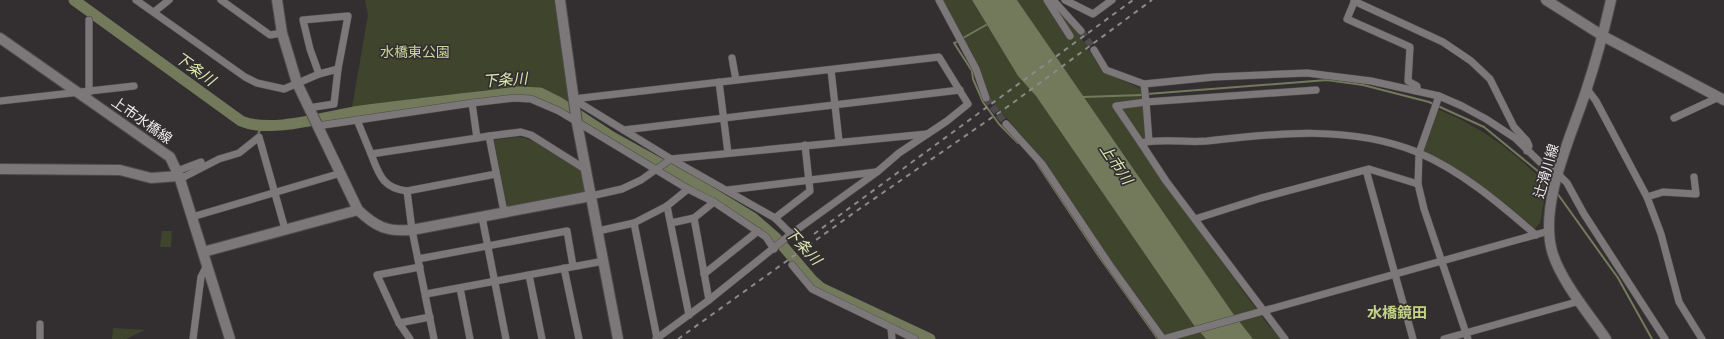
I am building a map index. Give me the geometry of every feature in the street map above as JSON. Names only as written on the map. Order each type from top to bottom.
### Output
[{"type":"street","points":[[136,0],[245,77],[257,83],[284,89],[319,74],[338,69]]},
{"type":"street","points":[[154,12],[169,0]]},
{"type":"street","points":[[221,0],[270,35],[282,33]]},
{"type":"street","points":[[277,0],[282,33],[297,83],[358,210],[368,219],[381,227],[396,231],[412,230],[482,217],[622,189],[641,180],[656,168],[670,160],[728,152],[927,134]]},
{"type":"street","points":[[560,0],[585,169],[618,339]]},
{"type":"street","points":[[939,0],[976,69],[986,98]]},
{"type":"street","points":[[1053,0],[1081,31]]},
{"type":"street","points":[[1053,0],[1070,36]]},
{"type":"street","points":[[1065,0],[1093,14],[1112,0]]},
{"type":"street","points":[[1546,0],[1603,36],[1721,98]]},
{"type":"street","name":"辻滑川線","points":[[1606,339],[1558,268],[1552,252],[1548,217],[1558,176],[1587,89],[1612,0]]},
{"type":"street","points":[[1417,91],[1417,86],[1408,81],[1410,48],[1347,19],[1354,1],[1444,42],[1471,61],[1490,79],[1514,127],[1527,141],[1529,146],[1527,151]]},
{"type":"street","points":[[312,116],[334,104],[338,69],[348,16],[304,20],[310,49],[319,74]]},
{"type":"street","points":[[85,93],[89,20]]},
{"type":"street","name":"上市水橋線","points":[[0,38],[85,93],[170,157],[179,175],[230,339]]},
{"type":"street","points":[[1094,50],[1106,70],[1144,84],[1214,77],[1306,73],[1371,81],[1440,96],[1486,119],[1515,138],[1547,169],[1567,183],[1584,214],[1665,339]]},
{"type":"street","points":[[574,102],[719,82],[939,57],[968,104],[947,121],[899,153],[878,172],[790,235],[709,300],[656,339],[634,223]]},
{"type":"street","points":[[732,58],[736,80]]},
{"type":"street","points":[[831,70],[839,141]]},
{"type":"street","points":[[719,82],[728,152]]},
{"type":"street","points":[[1144,84],[1150,141]]},
{"type":"street","points":[[0,101],[85,93],[134,86]]},
{"type":"street","points":[[1587,89],[1600,108],[1647,197],[1661,234],[1679,302],[1702,339]]},
{"type":"street","points":[[624,130],[960,90]]},
{"type":"street","points":[[1285,339],[1261,312],[1140,143],[1116,106],[1146,102],[1316,90]]},
{"type":"street","points":[[1440,96],[1419,153],[1418,184],[1424,209],[1467,336]]},
{"type":"street","points":[[312,116],[356,120],[472,103],[514,98],[531,99],[577,121],[688,189],[714,202],[758,231],[776,247]]},
{"type":"street","points":[[1674,118],[1721,98]]},
{"type":"street","points":[[574,102],[624,130],[670,160],[727,190],[775,218],[790,235]]},
{"type":"street","points":[[472,103],[477,138]]},
{"type":"street","points":[[356,120],[384,183],[407,191],[496,174]]},
{"type":"street","points":[[1006,124],[1042,164],[1109,264],[1163,339],[1549,231]]},
{"type":"street","points":[[371,154],[521,132],[531,135],[585,169]]},
{"type":"street","points":[[1140,143],[1150,141],[1204,141],[1258,135],[1328,133],[1368,138],[1419,153],[1456,173],[1487,194],[1536,235]]},
{"type":"street","points":[[489,136],[504,212]]},
{"type":"street","points":[[0,169],[120,170],[141,176],[179,175],[219,159],[239,153],[259,137],[285,229]]},
{"type":"street","points":[[775,218],[810,191],[805,145]]},
{"type":"street","points":[[179,175],[201,162]]},
{"type":"street","points":[[1195,219],[1369,169],[1418,184]]},
{"type":"street","points":[[1366,170],[1396,273],[1413,339]]},
{"type":"street","points":[[727,190],[878,172]]},
{"type":"street","points":[[192,217],[341,173]]},
{"type":"street","points":[[1647,197],[1663,192],[1696,194],[1694,177]]},
{"type":"street","points":[[598,231],[634,223],[667,206],[688,189]]},
{"type":"street","points":[[407,191],[412,230],[434,339]]},
{"type":"street","points":[[672,222],[694,218],[714,202]]},
{"type":"street","points":[[667,206],[672,222],[689,315]]},
{"type":"street","points":[[203,252],[358,210]]},
{"type":"street","points":[[482,217],[506,339]]},
{"type":"street","points":[[694,218],[709,300]]},
{"type":"street","points":[[418,259],[567,231],[573,266]]},
{"type":"street","points":[[704,274],[758,231]]},
{"type":"street","points":[[426,294],[604,261]]},
{"type":"street","points":[[192,339],[201,277],[207,265]]},
{"type":"street","points":[[792,265],[812,289],[914,339]]},
{"type":"street","points":[[410,339],[399,323],[377,275],[420,267]]},
{"type":"street","points":[[564,268],[579,339]]},
{"type":"street","points":[[529,275],[542,339]]},
{"type":"street","points":[[460,288],[470,339]]},
{"type":"street","points":[[1444,339],[1467,336],[1580,300]]},
{"type":"street","points":[[399,323],[430,317]]},
{"type":"street","points":[[40,324],[40,339]]},
{"type":"street","points":[[892,328],[892,339]]},
{"type":"green space","name":"水橋東公園","points":[[365,0],[560,0],[569,101],[560,103],[540,93],[518,92],[351,113],[368,15]]},
{"type":"green space","points":[[942,0],[972,0],[1018,76],[1036,96],[1193,324],[1206,339],[1168,339],[1110,260],[1047,164],[989,98],[974,57]]},
{"type":"green space","points":[[1017,0],[1047,0],[1074,27],[1103,72],[1142,89],[1148,147],[1178,202],[1265,321],[1281,339],[1253,339],[1232,312]]},
{"type":"green space","points":[[1437,109],[1468,123],[1496,141],[1535,173],[1547,185],[1540,223],[1534,229],[1422,152]]},
{"type":"green space","points":[[517,137],[533,141],[541,145],[583,170],[586,193],[507,207],[494,140]]},
{"type":"green space","points":[[162,231],[172,231],[171,247],[160,247]]},
{"type":"green space","points":[[113,328],[145,330],[126,339],[112,339]]},
{"type":"water","name":"上市川","points":[[972,0],[1017,0],[1232,312],[1253,339],[1206,339],[1193,324],[1036,96],[1018,76]]},
{"type":"waterway","name":"下条川","points":[[74,0],[241,121],[253,125],[268,126],[300,123],[381,108],[518,92],[540,93],[560,103],[612,137],[697,184],[753,218],[776,238],[813,281],[821,288],[930,339]]},
{"type":"waterway","points":[[963,38],[986,25]]},
{"type":"waterway","points":[[959,41],[954,43],[972,71],[973,79],[983,102],[999,124],[1018,143]]},
{"type":"waterway","points":[[1147,94],[1327,80],[1363,85],[1429,102],[1484,127],[1539,172],[1552,186]]},
{"type":"waterway","points":[[1083,97],[1142,95]]},
{"type":"waterway","points":[[257,136],[262,126]]},
{"type":"waterway","points":[[1036,162],[1100,258],[1158,339]]},
{"type":"waterway","points":[[1557,193],[1618,278],[1652,339]]},
{"type":"tunnel","points":[[1081,31],[1094,50]]},
{"type":"tunnel","points":[[986,98],[1006,124]]},
{"type":"railway","points":[[814,234],[1133,0]]},
{"type":"railway","points":[[678,339],[855,212],[1010,105],[1152,0]]},
{"type":"district","name":"水橋鏡田","points":[[1397,313]]}]
